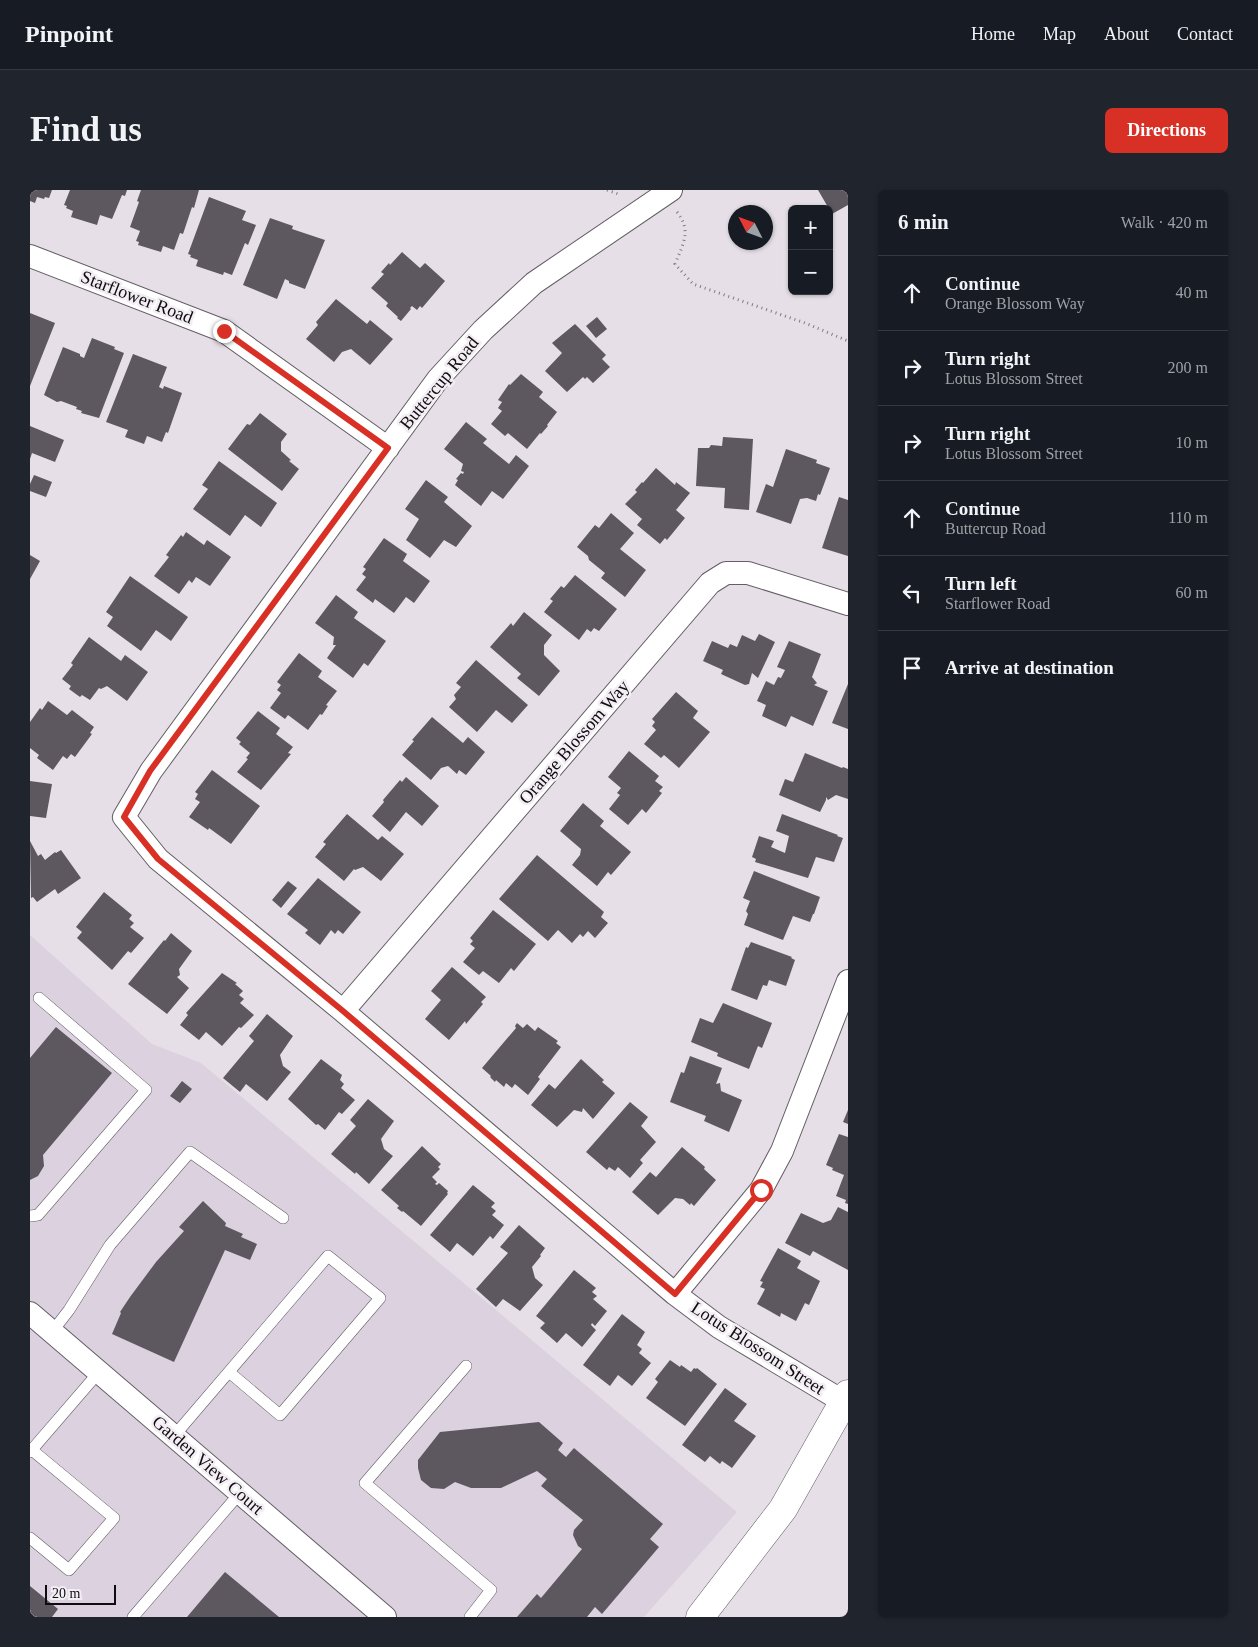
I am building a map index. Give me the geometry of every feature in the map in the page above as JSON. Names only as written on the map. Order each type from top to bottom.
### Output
[{"type":"main road","points":[[700,1617],[783,1509],[846,1398]]},
{"type":"street","name":"Buttercup Road","points":[[150,771],[438,379],[482,330],[534,284],[671,190]]},
{"type":"street","name":"Starflower Road","points":[[30,256],[224,331],[388,448]]},
{"type":"street","name":"Orange Blossom Way","points":[[343,1011],[710,583],[726,573],[748,573],[848,604]]},
{"type":"street","name":"Lotus Blossom Street","points":[[150,771],[124,817],[158,859],[343,1011],[675,1294],[719,1326],[846,1398]]},
{"type":"street","points":[[675,1294],[761,1190],[782,1151],[848,981]]},
{"type":"street","name":"Garden View Court","points":[[31,1317],[52,1332],[385,1617]]},
{"type":"lane","points":[[30,1216],[38,1215],[146,1090],[39,998]]},
{"type":"lane","points":[[52,1332],[69,1310],[110,1245],[190,1152],[283,1218]]},
{"type":"lane","points":[[174,1436],[328,1256],[380,1298],[280,1415],[230,1372]]},
{"type":"lane","points":[[466,1366],[365,1483],[491,1590],[470,1617]]},
{"type":"lane","points":[[30,1538],[69,1570],[114,1518],[31,1451],[99,1372]]},
{"type":"lane","points":[[132,1617],[240,1493]]},
{"type":"path","points":[[607,190],[676,210],[684,220],[686,237],[675,264],[693,284],[805,323],[848,341]]},
{"type":"shaded area","points":[[30,935],[152,1044],[201,1063],[737,1512],[644,1617],[30,1617]]},
{"type":"building","points":[[30,190],[52,190],[49,198],[37,197],[35,203],[30,201]]},
{"type":"building","points":[[70,190],[127,190],[125,196],[122,195],[112,219],[100,215],[97,225],[71,217],[73,211],[64,205]]},
{"type":"building","points":[[141,190],[199,190],[194,208],[192,207],[183,234],[180,233],[174,250],[163,246],[161,252],[138,245],[139,242],[136,241],[140,231],[130,227],[139,202],[137,201]]},
{"type":"building","points":[[818,190],[848,190],[848,205],[833,213],[833,205],[827,205]]},
{"type":"building","points":[[209,197],[246,211],[242,220],[256,225],[248,245],[245,243],[232,275],[224,272],[223,275],[196,266],[198,260],[190,257],[191,255],[188,254]]},
{"type":"building","points":[[270,218],[293,226],[292,229],[325,240],[305,289],[289,283],[285,279],[277,299],[243,285]]},
{"type":"building","points":[[402,252],[420,268],[425,263],[445,281],[422,308],[420,306],[417,310],[412,306],[401,321],[386,306],[388,303],[371,288],[384,274],[381,272]]},
{"type":"building","points":[[336,299],[367,324],[370,320],[393,339],[370,365],[351,349],[342,352],[334,362],[306,339],[318,325],[316,322]]},
{"type":"building","points":[[30,313],[55,323],[30,386]]},
{"type":"building","points":[[597,317],[607,329],[596,338],[586,326]]},
{"type":"building","points":[[575,324],[606,355],[602,359],[610,367],[593,383],[587,377],[585,379],[583,377],[567,392],[545,371],[562,353],[552,343]]},
{"type":"building","points":[[92,338],[115,347],[114,349],[124,353],[99,418],[81,413],[82,411],[76,409],[77,407],[61,401],[57,402],[44,395],[63,347],[80,354],[84,358]]},
{"type":"building","points":[[133,354],[167,367],[159,387],[163,389],[164,386],[182,393],[168,433],[166,432],[162,442],[147,436],[144,444],[125,437],[128,430],[106,422]]},
{"type":"building","points":[[521,374],[543,392],[539,397],[557,412],[548,426],[527,449],[508,433],[505,436],[491,424],[502,411],[498,408],[502,402],[498,400],[509,384]]},
{"type":"building","points":[[260,413],[287,434],[281,442],[281,451],[299,469],[282,491],[228,449],[247,424],[250,425]]},
{"type":"building","points":[[466,422],[487,439],[483,443],[509,464],[516,455],[529,466],[503,499],[492,491],[481,506],[455,485],[458,480],[456,479],[464,472],[461,471],[463,464],[444,449]]},
{"type":"building","points":[[30,426],[64,440],[55,462],[32,453],[30,459]]},
{"type":"building","points":[[723,437],[753,439],[749,510],[724,508],[725,488],[696,486],[698,448],[709,448],[711,445],[722,446]]},
{"type":"building","points":[[786,449],[817,460],[816,463],[830,468],[816,501],[807,498],[800,499],[791,524],[756,512],[766,484],[773,487]]},
{"type":"building","points":[[219,461],[277,503],[261,527],[245,515],[230,536],[193,509],[208,489],[202,485]]},
{"type":"building","points":[[656,468],[675,485],[676,482],[690,493],[676,510],[685,518],[667,540],[665,538],[660,544],[637,525],[642,519],[625,504],[637,492],[635,490]]},
{"type":"building","points":[[34,475],[52,482],[46,497],[30,491],[30,484]]},
{"type":"building","points":[[426,480],[448,497],[444,502],[472,526],[456,547],[444,540],[430,558],[406,540],[419,519],[405,509]]},
{"type":"building","points":[[839,497],[848,500],[848,556],[822,548]]},
{"type":"building","points":[[611,513],[634,533],[620,549],[646,570],[625,597],[601,578],[605,573],[577,547],[595,525],[599,528]]},
{"type":"building","points":[[186,532],[204,545],[207,540],[231,557],[210,586],[196,577],[192,583],[189,580],[179,594],[154,576],[169,557],[166,555],[181,535],[183,537]]},
{"type":"building","points":[[384,538],[407,554],[403,561],[430,581],[414,603],[406,597],[394,613],[375,599],[373,603],[356,590],[366,577],[362,574],[366,569],[363,567]]},
{"type":"building","points":[[30,555],[40,561],[30,579]]},
{"type":"building","points":[[575,575],[617,609],[599,631],[594,628],[591,632],[587,629],[579,640],[544,612],[553,601],[550,599],[561,586],[564,588]]},
{"type":"building","points":[[130,576],[188,617],[171,641],[156,630],[141,651],[107,626],[113,617],[106,612]]},
{"type":"building","points":[[336,595],[358,612],[354,618],[386,641],[368,666],[364,663],[353,678],[327,658],[336,645],[333,645],[334,637],[315,623]]},
{"type":"building","points":[[524,612],[552,635],[544,645],[544,655],[560,671],[539,696],[517,678],[521,674],[490,647],[511,623],[513,626]]},
{"type":"building","points":[[759,634],[775,642],[758,678],[752,673],[749,684],[745,685],[721,674],[723,670],[703,661],[712,641],[728,648],[730,644],[737,647],[742,635],[755,641]]},
{"type":"building","points":[[89,637],[121,661],[125,655],[148,672],[127,701],[107,686],[99,688],[90,700],[82,695],[80,697],[69,689],[71,686],[62,679],[73,665],[71,663]]},
{"type":"building","points":[[789,641],[821,654],[812,677],[817,683],[814,685],[828,691],[813,726],[791,716],[786,727],[762,716],[766,705],[757,701],[766,681],[774,685],[778,677],[781,678],[785,670],[777,667]]},
{"type":"building","points":[[299,653],[322,671],[318,677],[337,691],[326,705],[328,706],[322,715],[320,714],[308,730],[288,715],[285,719],[270,708],[281,693],[277,690],[281,685],[277,682]]},
{"type":"building","points":[[476,660],[528,705],[512,723],[496,710],[477,732],[449,707],[456,699],[454,695],[461,687],[456,683]]},
{"type":"building","points":[[848,684],[848,729],[832,723]]},
{"type":"building","points":[[676,692],[698,711],[693,718],[710,732],[679,768],[664,755],[661,758],[644,744],[656,730],[652,726],[655,722],[652,719]]},
{"type":"building","points":[[48,701],[67,715],[72,710],[94,727],[90,733],[92,734],[75,757],[71,754],[67,759],[63,756],[53,770],[37,758],[39,755],[30,748],[30,722],[40,708],[42,710]]},
{"type":"building","points":[[258,711],[280,728],[276,734],[293,747],[288,753],[291,754],[261,790],[237,772],[248,759],[246,758],[250,753],[239,744],[241,742],[236,738]]},
{"type":"building","points":[[432,717],[463,743],[468,737],[485,752],[466,775],[459,770],[457,774],[448,766],[441,768],[431,780],[402,755]]},
{"type":"building","points":[[629,751],[659,776],[655,781],[663,787],[659,791],[662,793],[646,813],[642,809],[628,825],[609,809],[620,795],[617,793],[621,788],[608,777]]},
{"type":"building","points":[[805,753],[848,769],[848,799],[836,795],[828,800],[826,797],[820,812],[779,795],[785,779],[793,782]]},
{"type":"building","points":[[212,770],[260,806],[231,844],[209,828],[208,830],[189,817],[200,802],[195,799],[198,794],[195,792]]},
{"type":"building","points":[[406,777],[439,806],[422,826],[406,812],[390,832],[372,816],[400,780],[402,782]]},
{"type":"building","points":[[30,781],[52,784],[46,818],[30,816]]},
{"type":"building","points":[[583,803],[604,821],[600,826],[631,852],[611,875],[608,872],[597,886],[572,865],[580,855],[581,849],[560,831]]},
{"type":"building","points":[[347,814],[378,840],[382,836],[404,854],[381,881],[363,867],[354,869],[344,881],[315,857],[326,844],[323,842]]},
{"type":"building","points":[[782,814],[843,838],[834,862],[816,857],[808,878],[755,862],[756,859],[752,857],[759,836],[774,841],[771,847],[785,853],[789,836],[776,831]]},
{"type":"building","points":[[30,841],[38,856],[41,854],[45,860],[61,850],[81,878],[58,894],[55,889],[37,902],[33,897],[31,898]]},
{"type":"building","points":[[537,855],[604,912],[601,917],[608,923],[595,938],[588,931],[583,937],[580,934],[572,943],[558,930],[548,941],[499,899]]},
{"type":"building","points":[[754,871],[820,897],[810,922],[793,916],[783,940],[744,925],[750,901],[743,898]]},
{"type":"building","points":[[318,878],[361,912],[343,934],[338,930],[335,934],[331,930],[320,945],[305,933],[308,930],[287,914]]},
{"type":"building","points":[[288,881],[297,888],[281,908],[272,900]]},
{"type":"building","points":[[104,892],[132,915],[129,919],[134,923],[130,927],[144,938],[131,953],[128,951],[112,970],[77,938],[82,932],[76,927]]},
{"type":"building","points":[[493,910],[536,944],[514,971],[511,968],[499,983],[483,971],[479,975],[463,962],[475,948],[470,944],[473,941],[470,938]]},
{"type":"building","points":[[171,933],[192,951],[179,969],[180,975],[177,977],[189,988],[167,1014],[128,984]]},
{"type":"building","points":[[751,942],[792,957],[795,960],[786,986],[769,980],[767,986],[763,985],[757,1000],[731,990],[746,947],[748,948]]},
{"type":"building","points":[[452,967],[486,997],[481,1002],[483,1004],[466,1024],[465,1021],[449,1040],[425,1019],[441,1000],[431,991]]},
{"type":"building","points":[[222,973],[237,983],[235,984],[243,991],[239,995],[244,999],[240,1003],[254,1015],[241,1028],[239,1027],[222,1046],[206,1032],[199,1040],[180,1025],[188,1015],[186,1013]]},
{"type":"building","points":[[723,1003],[772,1023],[762,1048],[758,1046],[749,1069],[717,1056],[718,1053],[691,1042],[700,1018],[713,1023]]},
{"type":"building","points":[[267,1014],[293,1036],[280,1055],[283,1066],[291,1072],[267,1101],[246,1084],[240,1092],[223,1078],[254,1041],[249,1036]]},
{"type":"building","points":[[517,1023],[523,1028],[527,1024],[535,1031],[538,1027],[558,1041],[556,1043],[561,1047],[538,1077],[540,1079],[528,1095],[515,1084],[512,1088],[506,1083],[504,1087],[496,1080],[495,1082],[482,1068],[516,1028]]},
{"type":"building","points":[[56,1027],[112,1073],[43,1155],[44,1166],[38,1176],[30,1180],[30,1058]]},
{"type":"building","points":[[690,1056],[722,1068],[716,1084],[720,1083],[721,1091],[742,1100],[729,1132],[704,1121],[706,1116],[670,1102],[681,1072],[684,1073]]},
{"type":"building","points":[[321,1059],[342,1075],[340,1080],[344,1084],[341,1088],[355,1100],[342,1114],[339,1112],[325,1130],[318,1124],[316,1125],[288,1099]]},
{"type":"building","points":[[581,1059],[615,1093],[593,1119],[583,1108],[582,1112],[574,1110],[557,1127],[531,1105],[549,1084],[555,1089]]},
{"type":"building","points":[[182,1081],[192,1089],[180,1103],[170,1096]]},
{"type":"building","points":[[368,1099],[394,1121],[381,1139],[384,1149],[393,1156],[369,1184],[331,1154],[356,1126],[350,1120]]},
{"type":"building","points":[[630,1102],[648,1117],[641,1126],[656,1142],[640,1160],[643,1163],[630,1178],[618,1167],[615,1171],[609,1167],[607,1170],[586,1152]]},
{"type":"building","points":[[848,1110],[848,1124],[843,1122]]},
{"type":"building","points":[[839,1134],[848,1137],[848,1204],[845,1203],[846,1200],[836,1196],[844,1175],[826,1165]]},
{"type":"building","points":[[422,1146],[441,1164],[438,1167],[440,1169],[432,1177],[437,1182],[435,1184],[439,1183],[448,1191],[448,1194],[421,1226],[397,1208],[399,1206],[381,1190]]},
{"type":"building","points":[[682,1147],[705,1167],[704,1169],[716,1180],[694,1206],[683,1199],[675,1198],[658,1215],[632,1192],[650,1172],[656,1177]]},
{"type":"building","points":[[473,1185],[495,1203],[491,1207],[496,1211],[492,1215],[504,1225],[493,1239],[490,1236],[473,1256],[457,1243],[450,1252],[430,1235]]},
{"type":"building","points":[[203,1201],[226,1223],[225,1226],[243,1234],[241,1237],[257,1244],[250,1260],[225,1250],[174,1362],[112,1334],[120,1312],[130,1297],[156,1262],[184,1231],[179,1227]]},
{"type":"building","points":[[838,1207],[848,1212],[848,1270],[813,1251],[810,1256],[785,1243],[801,1213],[823,1223],[831,1220]]},
{"type":"building","points":[[519,1225],[545,1248],[532,1267],[535,1278],[543,1285],[520,1311],[503,1299],[496,1307],[476,1289],[508,1253],[500,1247]]},
{"type":"building","points":[[778,1248],[801,1261],[797,1268],[820,1281],[809,1305],[805,1303],[796,1321],[781,1313],[780,1317],[757,1304],[765,1289],[760,1287],[763,1282],[760,1281]]},
{"type":"building","points":[[574,1270],[596,1288],[592,1292],[597,1296],[593,1299],[607,1311],[595,1326],[592,1323],[591,1325],[596,1330],[582,1347],[566,1333],[557,1343],[540,1328],[545,1323],[536,1316]]},
{"type":"building","points":[[622,1314],[645,1332],[637,1345],[642,1349],[639,1353],[651,1363],[632,1386],[618,1375],[610,1386],[583,1365]]},
{"type":"building","points":[[670,1360],[691,1372],[694,1368],[697,1368],[717,1384],[685,1426],[646,1398],[658,1382],[655,1379]]},
{"type":"building","points":[[725,1388],[747,1404],[734,1421],[756,1436],[732,1468],[722,1461],[720,1464],[710,1456],[705,1462],[682,1445]]},
{"type":"building","points":[[539,1422],[563,1443],[558,1450],[566,1457],[574,1448],[663,1524],[650,1539],[659,1547],[602,1614],[595,1607],[587,1617],[517,1617],[537,1594],[541,1598],[582,1549],[578,1546],[573,1535],[574,1530],[583,1520],[541,1486],[547,1479],[537,1471],[501,1488],[471,1488],[455,1482],[444,1489],[431,1488],[421,1480],[418,1460],[440,1432]]},
{"type":"building","points":[[225,1572],[279,1617],[187,1617]]},
{"type":"building","points":[[30,1586],[58,1609],[52,1617],[30,1617]]},
{"type":"route","points":[[224,331],[388,448],[150,771],[124,817],[158,859],[343,1011],[675,1294],[761,1190]]}]
